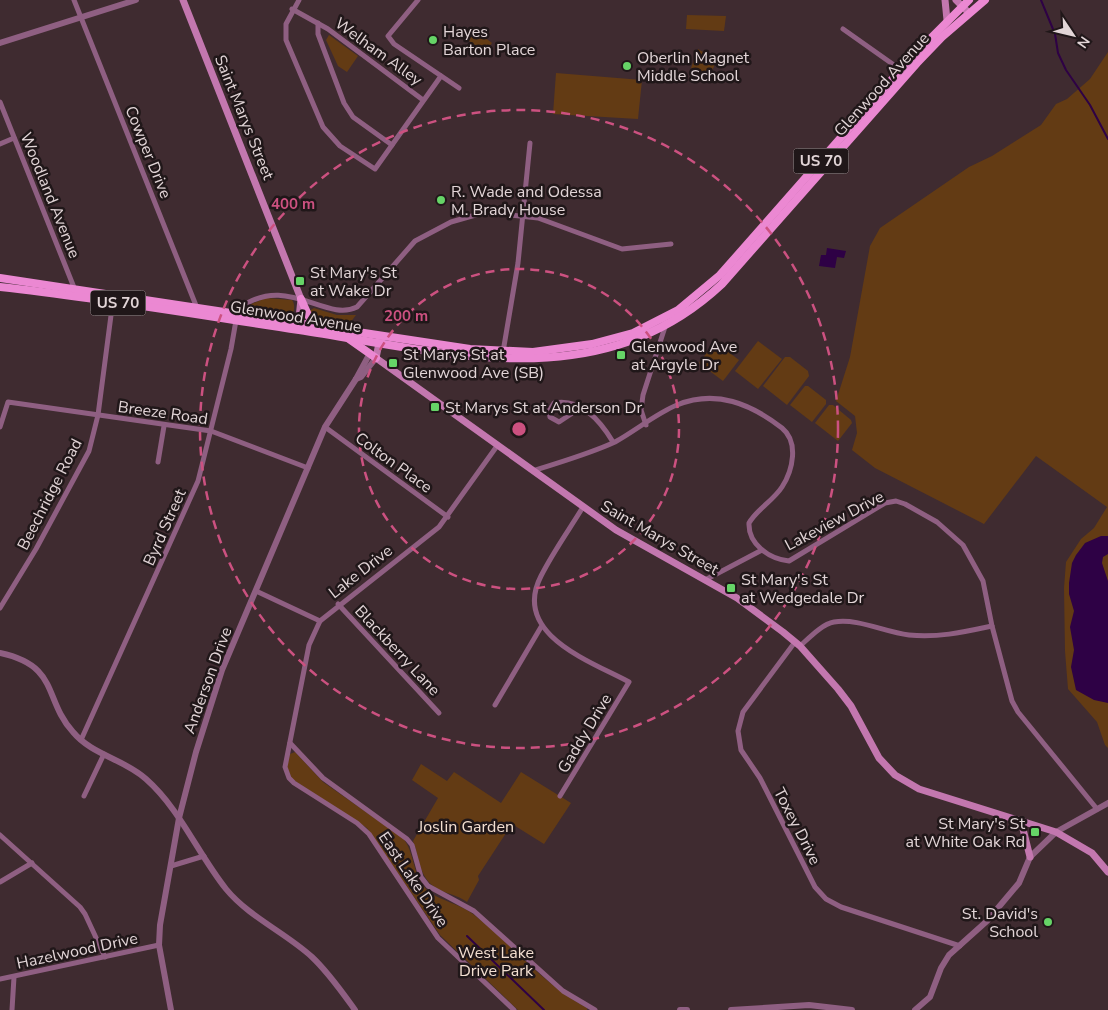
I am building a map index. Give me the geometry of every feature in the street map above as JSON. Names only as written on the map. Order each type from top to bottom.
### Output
[{"type":"main road","name":"Saint Marys Street","points":[[183,0],[302,299],[298,327]]},
{"type":"main road","points":[[945,0],[947,20]]},
{"type":"main road","points":[[956,0],[966,3],[969,13]]},
{"type":"main road","name":"Glenwood Avenue","points":[[1,282],[236,316],[347,338],[376,339],[470,349],[531,360],[592,351],[632,341],[699,304],[722,284],[917,63],[985,0]]},
{"type":"main road","name":"Glenwood Avenue","points":[[664,323],[726,269],[901,70],[947,20],[966,3]]},
{"type":"main road","points":[[302,299],[310,318],[322,327]]},
{"type":"main road","name":"Glenwood Avenue","points":[[298,327],[322,327],[376,339]]},
{"type":"main road","points":[[347,338],[373,357],[376,339]]},
{"type":"main road","name":"Saint Marys Street","points":[[373,357],[616,530],[752,608],[798,644],[851,706],[880,758],[895,775],[919,789],[1056,832],[1087,850],[1108,872]]},
{"type":"main road","points":[[1021,821],[1030,857]]},
{"type":"street","name":"Cowper Drive","points":[[74,0],[197,310]]},
{"type":"street","points":[[0,43],[136,0]]},
{"type":"street","points":[[299,0],[292,9],[286,24],[286,40],[323,127],[340,146],[375,169],[441,76]]},
{"type":"street","points":[[418,0],[388,36],[394,44],[458,88]]},
{"type":"street","name":"Welham Alley","points":[[292,9],[318,23],[424,100]]},
{"type":"street","points":[[318,23],[318,34],[344,103],[353,117],[392,145]]},
{"type":"street","points":[[843,29],[901,70]]},
{"type":"street","name":"Woodland Avenue","points":[[0,102],[74,293]]},
{"type":"street","points":[[0,144],[14,138]]},
{"type":"street","points":[[502,356],[524,216],[530,143]]},
{"type":"street","points":[[236,316],[250,301],[265,296],[283,295],[337,310],[349,311],[357,307],[414,241],[451,222],[478,214],[524,216],[552,222],[613,247],[633,248],[671,244]]},
{"type":"street","name":"Beechridge Road","points":[[0,608],[89,451],[98,416],[114,299]]},
{"type":"street","name":"Byrd Street","points":[[81,740],[198,481],[231,349],[236,316]]},
{"type":"street","points":[[646,424],[642,410],[642,394],[664,323]]},
{"type":"street","name":"Anderson Drive","points":[[171,1010],[159,946],[160,925],[179,818],[196,752],[222,670],[325,427],[356,379],[373,357]]},
{"type":"street","name":"Lakeview Drive","points":[[532,471],[613,442],[676,406],[700,398],[728,399],[754,409],[784,430],[792,439],[794,451],[782,486],[748,523],[750,536],[762,550],[777,560],[789,560],[885,503],[896,501],[937,522],[963,545],[983,581],[992,626],[1014,705],[1097,809]]},
{"type":"street","name":"Breeze Road","points":[[0,427],[8,402],[164,426],[211,431],[308,468]]},
{"type":"street","points":[[580,408],[559,422],[550,417],[549,411],[554,404],[566,404],[580,408],[592,414],[613,442]]},
{"type":"street","points":[[158,462],[164,426]]},
{"type":"street","name":"Colton Place","points":[[325,427],[448,517]]},
{"type":"street","name":"Lake Drive","points":[[290,743],[309,645],[320,621],[338,604],[439,527],[497,446]]},
{"type":"street","points":[[495,705],[541,627],[533,605],[535,591],[540,578],[583,507]]},
{"type":"street","points":[[705,580],[762,550]]},
{"type":"street","points":[[256,590],[320,621]]},
{"type":"street","name":"Blackberry Lane","points":[[338,604],[438,713]]},
{"type":"street","name":"Toxey Drive","points":[[960,946],[841,907],[826,899],[815,887],[760,778],[741,750],[738,731],[743,712],[798,644],[832,622],[849,621],[889,632],[927,636],[953,634],[992,626]]},
{"type":"street","name":"Gaddy Drive","points":[[541,627],[570,650],[629,682],[560,796]]},
{"type":"street","points":[[0,653],[35,667],[47,680],[63,717],[72,731],[81,740],[129,766],[146,778],[179,818],[226,889],[242,904],[312,957],[355,1010]]},
{"type":"street","points":[[290,743],[323,778],[408,839],[412,845],[421,877],[428,886],[474,911],[567,994],[595,1010]]},
{"type":"street","name":"East Lake Drive","points":[[290,743],[286,767],[289,778],[369,834],[438,938],[514,1010]]},
{"type":"street","points":[[84,796],[104,754]]},
{"type":"street","points":[[916,1010],[930,997],[945,961],[987,921],[1019,883],[1030,857],[1056,832],[1108,802]]},
{"type":"street","points":[[0,835],[85,914],[105,956]]},
{"type":"street","points":[[171,866],[204,856]]},
{"type":"street","points":[[0,882],[32,863]]},
{"type":"street","name":"Hazelwood Drive","points":[[0,979],[159,946]]},
{"type":"street","points":[[12,1010],[14,977]]},
{"type":"street","points":[[731,1010],[808,1005],[852,1010]]},
{"type":"street","points":[[680,1010],[687,1010]]},
{"type":"green space","points":[[687,15],[726,16],[724,31],[686,29]]},
{"type":"green space","points":[[472,28],[492,43],[485,52],[465,38]]},
{"type":"green space","points":[[329,35],[358,56],[347,72],[338,66],[326,40]]},
{"type":"green space","points":[[698,49],[715,59],[713,69],[708,73],[697,73],[691,68]]},
{"type":"green space","points":[[1108,52],[1108,748],[1105,745],[1097,722],[1068,689],[1064,588],[1066,562],[1081,539],[1094,528],[1107,507],[1036,456],[984,524],[875,468],[852,450],[857,433],[855,416],[836,401],[850,357],[870,246],[880,228],[969,167],[992,156],[1041,125],[1056,104],[1067,99],[1090,79]]},
{"type":"green space","points":[[556,73],[642,80],[638,119],[553,114]]},
{"type":"green space","points":[[266,298],[292,300],[294,307],[290,318],[243,311],[244,307]]},
{"type":"green space","points":[[314,308],[337,315],[356,315],[350,323],[316,319],[310,316],[309,311]]},
{"type":"green space","points":[[758,341],[782,359],[758,389],[735,371]]},
{"type":"green space","points":[[715,342],[739,360],[723,381],[699,363]]},
{"type":"green space","points":[[785,357],[790,357],[808,371],[809,376],[787,405],[763,386]]},
{"type":"green space","points":[[805,386],[808,386],[826,400],[826,404],[812,422],[790,405]]},
{"type":"green space","points":[[829,405],[833,405],[852,423],[838,441],[815,423]]},
{"type":"green space","name":"West Lake Drive Park","points":[[295,752],[323,782],[403,838],[410,850],[418,877],[430,893],[473,914],[556,988],[587,1008],[587,1010],[518,1010],[440,935],[367,828],[292,779],[287,767],[290,754]]},
{"type":"green space","name":"Joslin Garden","points":[[421,764],[447,781],[454,772],[501,803],[521,772],[571,803],[544,844],[512,824],[478,876],[479,880],[467,902],[432,885],[421,868],[413,841],[438,798],[412,780]]},
{"type":"shaded area","points":[[827,248],[846,251],[844,258],[837,257],[835,268],[819,266],[821,255],[826,255]]},
{"type":"shaded area","points":[[1101,536],[1108,536],[1108,554],[1103,557],[1102,563],[1108,581],[1108,703],[1094,700],[1076,690],[1071,667],[1074,650],[1070,627],[1074,611],[1069,594],[1072,563],[1085,543]]},
{"type":"waterway","points":[[1041,0],[1055,34],[1058,53],[1066,70],[1090,105],[1108,139]]},
{"type":"waterway","points":[[467,936],[544,1010]]},
{"type":"place","name":"Hayes Barton Place","points":[[433,40]]},
{"type":"place","name":"Oberlin Magnet Middle School","points":[[627,66]]},
{"type":"place","name":"R. Wade and Odessa M. Brady House","points":[[441,200]]},
{"type":"place","name":"St Mary's St at Wake Dr","points":[[300,281]]},
{"type":"place","name":"Glenwood Ave at Argyle Dr","points":[[621,355]]},
{"type":"place","name":"St Marys St at Glenwood Ave (SB)","points":[[393,363]]},
{"type":"place","name":"St Marys St at Anderson Dr","points":[[435,407]]},
{"type":"place","name":"St Mary's St at Wedgedale Dr","points":[[731,588]]},
{"type":"place","name":"St Mary's St at White Oak Rd","points":[[1035,832]]},
{"type":"place","name":"St. David's School","points":[[1048,922]]}]
